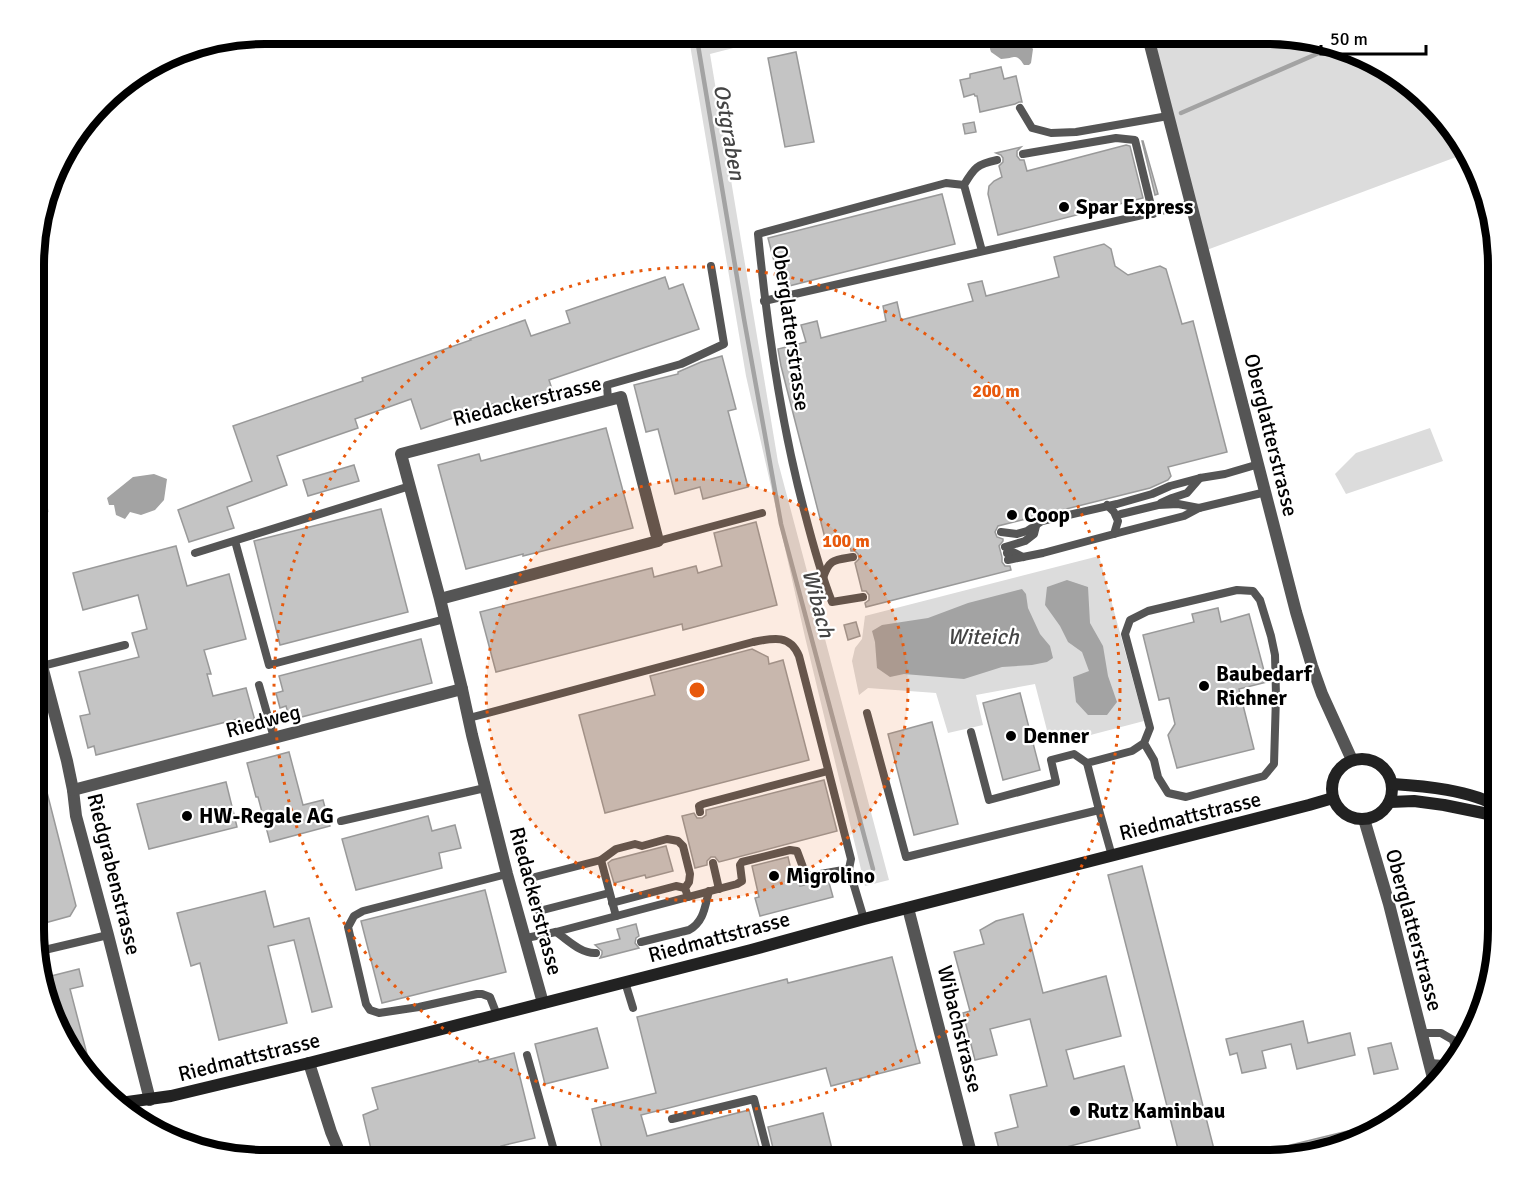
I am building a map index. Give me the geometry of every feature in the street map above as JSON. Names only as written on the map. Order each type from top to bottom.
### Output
[{"type":"main road","points":[[1361,758],[1378,762],[1390,775],[1393,784],[1390,802],[1372,818],[1348,816],[1333,798],[1333,779],[1337,771],[1352,760],[1361,758]]},
{"type":"main road","points":[[1393,784],[1454,792],[1488,801]]},
{"type":"main road","name":"Riedmattstrasse","points":[[127,1102],[150,1100],[309,1064],[1333,798]]},
{"type":"main road","points":[[1390,802],[1414,801],[1488,814]]},
{"type":"street","name":"Oberglatterstrasse","points":[[1150,44],[1312,666],[1352,760]]},
{"type":"street","name":"Riedackerstrasse","points":[[543,1003],[507,874],[440,599],[401,454],[621,397],[658,542]]},
{"type":"street","points":[[440,599],[658,542]]},
{"type":"street","name":"Riedgrabenstrasse","points":[[44,686],[73,790],[76,816],[150,1100]]},
{"type":"street","name":"Riedweg","points":[[73,790],[462,689]]},
{"type":"street","name":"Oberglatterstrasse","points":[[1364,819],[1389,903],[1432,1076]]},
{"type":"street","name":"Wibachstrasse","points":[[908,908],[971,1150]]},
{"type":"street","points":[[309,1064],[338,1150]]},
{"type":"lane","points":[[1020,108],[1032,128],[1051,133],[1076,132],[1168,116]]},
{"type":"lane","points":[[1023,154],[1116,138],[1135,140],[1153,213]]},
{"type":"lane","points":[[982,251],[964,185],[974,169],[997,160]]},
{"type":"lane","name":"Oberglatterstrasse","points":[[864,597],[832,602],[823,578],[792,462],[764,301],[758,234],[946,183],[964,185]]},
{"type":"lane","points":[[764,301],[1191,204]]},
{"type":"lane","points":[[608,400],[607,385],[681,364],[724,344],[711,266]]},
{"type":"lane","points":[[1259,464],[1170,486],[1152,494],[1042,521],[1025,541],[1007,554],[1023,557],[1043,553],[1184,516],[1200,508],[1266,492]]},
{"type":"lane","points":[[1158,505],[1187,493],[1200,478]]},
{"type":"lane","points":[[195,553],[410,486]]},
{"type":"lane","points":[[1121,514],[1158,505],[1178,504],[1200,508]]},
{"type":"lane","points":[[1107,505],[1114,512],[1118,521],[1114,534]]},
{"type":"lane","points":[[658,542],[762,513]]},
{"type":"lane","points":[[1001,532],[1017,534],[1035,530]]},
{"type":"lane","points":[[1035,530],[1037,544],[1043,553]]},
{"type":"lane","points":[[235,541],[269,665],[445,619]]},
{"type":"lane","points":[[823,578],[827,566],[832,561],[853,557]]},
{"type":"lane","points":[[1087,763],[1132,751],[1144,743],[1150,728],[1125,634],[1130,620],[1148,611],[1237,590],[1253,591],[1260,600],[1275,655],[1274,764],[1264,776],[1186,798],[1168,793],[1158,777],[1154,760],[1144,743]]},
{"type":"lane","points":[[469,718],[753,642],[777,639],[788,642],[796,650],[851,859],[849,869],[864,919]]},
{"type":"lane","points":[[44,663],[125,645]]},
{"type":"lane","points":[[259,685],[274,738]]},
{"type":"lane","points":[[867,713],[906,857],[1099,810]]},
{"type":"lane","points":[[971,732],[988,800],[1056,782],[1051,760],[1074,754],[1087,763],[1112,856]]},
{"type":"lane","points":[[700,812],[699,806],[703,804],[828,771]]},
{"type":"lane","points":[[341,821],[485,788]]},
{"type":"lane","points":[[609,893],[539,910],[531,878],[601,860],[616,849],[635,844],[642,846],[667,839],[678,841],[682,846],[690,874],[687,892]]},
{"type":"lane","points":[[526,938],[616,916],[687,892],[709,891],[741,882],[742,862],[790,850],[799,853],[804,870],[809,876],[849,869]]},
{"type":"lane","points":[[601,860],[616,916]]},
{"type":"lane","points":[[713,863],[719,889]]},
{"type":"lane","points":[[497,1014],[490,998],[482,994],[397,1011],[379,1013],[370,1010],[366,1004],[348,927],[354,916],[363,911],[507,874]]},
{"type":"lane","points":[[612,903],[676,886],[687,892]]},
{"type":"lane","points":[[641,942],[689,930],[695,926],[701,918],[709,891]]},
{"type":"lane","points":[[556,932],[582,950],[596,953]]},
{"type":"lane","points":[[44,950],[108,934]]},
{"type":"lane","points":[[625,982],[633,1008]]},
{"type":"lane","points":[[1421,1034],[1441,1033],[1453,1040],[1454,1045]]},
{"type":"lane","points":[[527,1055],[554,1150]]},
{"type":"lane","points":[[1429,1063],[1442,1064]]},
{"type":"lane","points":[[672,1119],[754,1099],[767,1150]]},
{"type":"shaded area","points":[[690,44],[745,44],[710,54],[778,462],[889,880],[865,886],[805,637],[746,376]]},
{"type":"shaded area","points":[[1150,44],[1295,45],[1351,60],[1377,73],[1412,98],[1442,130],[1459,156],[1204,251]]},
{"type":"shaded area","points":[[1430,428],[1443,461],[1346,494],[1335,474],[1356,453]]},
{"type":"shaded area","points":[[44,494],[49,512],[44,513]]},
{"type":"shaded area","points":[[1099,556],[1144,721],[1079,738],[1050,742],[1035,684],[976,695],[983,725],[948,733],[936,693],[868,688],[859,695],[852,661],[855,648],[862,639],[865,616]]},
{"type":"water","points":[[992,44],[1029,44],[1033,49],[1031,63],[1024,65],[1017,57],[1001,59],[991,52]]},
{"type":"water","points":[[154,474],[167,479],[164,500],[155,510],[141,515],[130,512],[125,519],[116,515],[114,505],[109,505],[107,498],[133,477]]},
{"type":"water","points":[[1067,580],[1088,587],[1090,623],[1103,646],[1108,676],[1117,702],[1107,715],[1088,715],[1076,702],[1073,677],[1089,671],[1082,652],[1068,642],[1045,605],[1047,587]]},
{"type":"water","name":"Witeich","points":[[1022,589],[1026,594],[1028,608],[1040,634],[1050,646],[1053,658],[1047,662],[1002,667],[964,679],[904,674],[890,677],[877,668],[872,631],[882,625],[928,618],[968,603]]},
{"type":"building","points":[[796,52],[814,142],[785,147],[768,58]]},
{"type":"building","points":[[1001,67],[1004,79],[1016,76],[1022,102],[980,112],[977,96],[974,94],[964,97],[960,80],[970,78],[970,74]]},
{"type":"building","points":[[974,122],[976,132],[965,134],[963,124]]},
{"type":"building","points":[[1142,141],[1158,194],[1155,195]]},
{"type":"building","points":[[1126,145],[1130,146],[1143,198],[998,235],[988,194],[989,186],[1002,177],[999,166],[1003,158],[996,153],[1021,147],[1017,151],[1017,156],[1020,160],[1024,160],[1027,171]]},
{"type":"building","points":[[942,194],[955,244],[781,288],[768,238]]},
{"type":"building","points":[[1104,244],[1111,249],[1115,266],[1128,275],[1160,266],[1166,269],[1182,324],[1193,321],[1227,452],[1168,467],[1171,476],[1168,480],[1150,488],[998,526],[995,532],[997,537],[1003,539],[999,546],[1002,562],[1005,566],[1010,566],[1011,570],[866,607],[865,603],[869,600],[869,595],[866,591],[862,591],[855,563],[859,559],[858,554],[851,551],[848,536],[826,542],[778,349],[806,342],[801,325],[817,321],[821,338],[886,321],[883,306],[897,302],[901,320],[973,301],[968,284],[982,281],[986,296],[1059,277],[1054,257]]},
{"type":"building","points":[[665,277],[669,289],[683,284],[699,329],[549,380],[554,395],[496,415],[493,404],[421,429],[411,399],[355,419],[358,428],[277,456],[287,485],[227,507],[234,528],[189,542],[178,510],[252,481],[233,426],[363,381],[362,378],[525,320],[531,336],[570,323],[566,311]]},
{"type":"building","points":[[722,356],[736,409],[728,411],[748,487],[703,499],[700,487],[675,494],[658,429],[646,432],[634,385],[678,374],[701,362]]},
{"type":"building","points":[[606,428],[633,528],[466,569],[438,465],[479,454],[481,461]]},
{"type":"building","points":[[354,465],[359,481],[308,496],[303,480]]},
{"type":"building","points":[[381,509],[408,612],[280,645],[254,541]]},
{"type":"building","points":[[756,522],[777,605],[683,630],[682,624],[496,672],[480,612],[652,568],[654,577],[696,566],[698,573],[722,566],[714,533]]},
{"type":"building","points":[[176,546],[187,586],[229,574],[246,639],[204,650],[211,674],[207,674],[213,696],[246,688],[257,728],[242,732],[238,719],[96,755],[94,746],[88,748],[80,716],[90,714],[79,672],[139,657],[132,633],[147,629],[138,595],[83,610],[73,573]]},
{"type":"building","name":"Baubedarf Richner","points":[[1218,608],[1221,622],[1249,614],[1267,682],[1239,689],[1254,749],[1177,768],[1168,735],[1175,724],[1169,698],[1159,700],[1143,635],[1194,622],[1192,614]]},
{"type":"building","points":[[856,622],[860,636],[848,640],[844,625]]},
{"type":"building","points":[[421,639],[432,683],[290,720],[286,706],[280,708],[276,693],[283,691],[279,676]]},
{"type":"building","points":[[752,649],[768,657],[769,664],[783,660],[809,760],[605,813],[579,715],[655,695],[650,676]]},
{"type":"building","name":"Denner","points":[[1020,693],[1040,770],[1003,780],[983,703]]},
{"type":"building","points":[[932,722],[958,824],[914,835],[888,734]]},
{"type":"building","points":[[289,752],[303,805],[323,800],[330,826],[270,842],[247,763]]},
{"type":"building","points":[[824,780],[837,831],[719,862],[715,857],[711,857],[707,865],[695,868],[682,816],[694,813],[697,818],[702,818],[706,815],[706,810]]},
{"type":"building","points":[[44,781],[76,906],[70,916],[44,923]]},
{"type":"building","name":"HW-Regale AG","points":[[226,782],[237,827],[149,849],[137,804]]},
{"type":"building","points":[[428,816],[432,831],[455,825],[461,848],[439,853],[442,868],[356,890],[342,839]]},
{"type":"building","points":[[666,846],[673,871],[614,883],[608,863],[612,860]]},
{"type":"building","points":[[788,857],[792,874],[797,873],[800,886],[828,879],[833,897],[760,916],[755,898],[759,897],[752,866]]},
{"type":"building","points":[[1142,866],[1214,1150],[1178,1150],[1108,875]]},
{"type":"building","points":[[485,890],[506,972],[382,1003],[361,921]]},
{"type":"building","points":[[265,891],[274,927],[309,918],[332,1007],[312,1012],[294,940],[268,946],[287,1023],[219,1040],[200,963],[191,966],[177,913]]},
{"type":"building","points":[[1023,914],[1043,993],[1106,976],[1121,1036],[1066,1050],[1074,1079],[1124,1066],[1140,1128],[1055,1150],[999,1150],[995,1133],[1018,1127],[1010,1095],[1047,1086],[1030,1019],[990,1029],[997,1055],[975,1060],[963,1013],[970,1011],[954,952],[984,944],[980,930],[996,921]]},
{"type":"building","points":[[636,924],[639,936],[635,943],[639,948],[600,958],[602,951],[595,945],[620,939],[617,929]]},
{"type":"building","points":[[892,957],[920,1063],[831,1086],[826,1068],[641,1115],[647,1136],[749,1110],[760,1150],[602,1150],[592,1109],[656,1093],[637,1017],[787,979],[788,983]]},
{"type":"building","points":[[79,969],[83,986],[70,989],[88,1058],[85,1059],[66,1027],[49,977]]},
{"type":"building","points":[[1303,1021],[1308,1043],[1350,1033],[1355,1055],[1297,1069],[1291,1044],[1262,1051],[1266,1068],[1242,1073],[1237,1053],[1230,1055],[1226,1039]]},
{"type":"building","points":[[597,1028],[608,1068],[545,1084],[535,1044]]},
{"type":"building","points":[[1391,1043],[1398,1069],[1374,1074],[1368,1048]]},
{"type":"building","points":[[514,1053],[535,1138],[501,1146],[502,1150],[371,1149],[363,1115],[378,1109],[372,1088],[478,1060],[479,1062]]},
{"type":"building","points":[[823,1113],[832,1150],[773,1150],[768,1127]]},
{"type":"building","points":[[1348,1131],[1349,1135],[1295,1149],[1270,1150]]},
{"type":"waterway","name":"Wibach","points":[[698,44],[781,524],[873,869]]},
{"type":"waterway","points":[[1181,113],[1323,51]]},
{"type":"place","name":"Spar Express","points":[[1064,207]]},
{"type":"place","name":"Coop","points":[[1012,515]]},
{"type":"place","name":"Baubedarf Richner","points":[[1204,686]]},
{"type":"place","name":"Denner","points":[[1011,736]]},
{"type":"place","name":"HW-Regale AG","points":[[187,816]]},
{"type":"place","name":"Migrolino","points":[[774,876]]},
{"type":"place","name":"Rutz Kaminbau","points":[[1075,1111]]},
{"type":"water label","name":"Ostgraben","points":[[730,132]]}]
